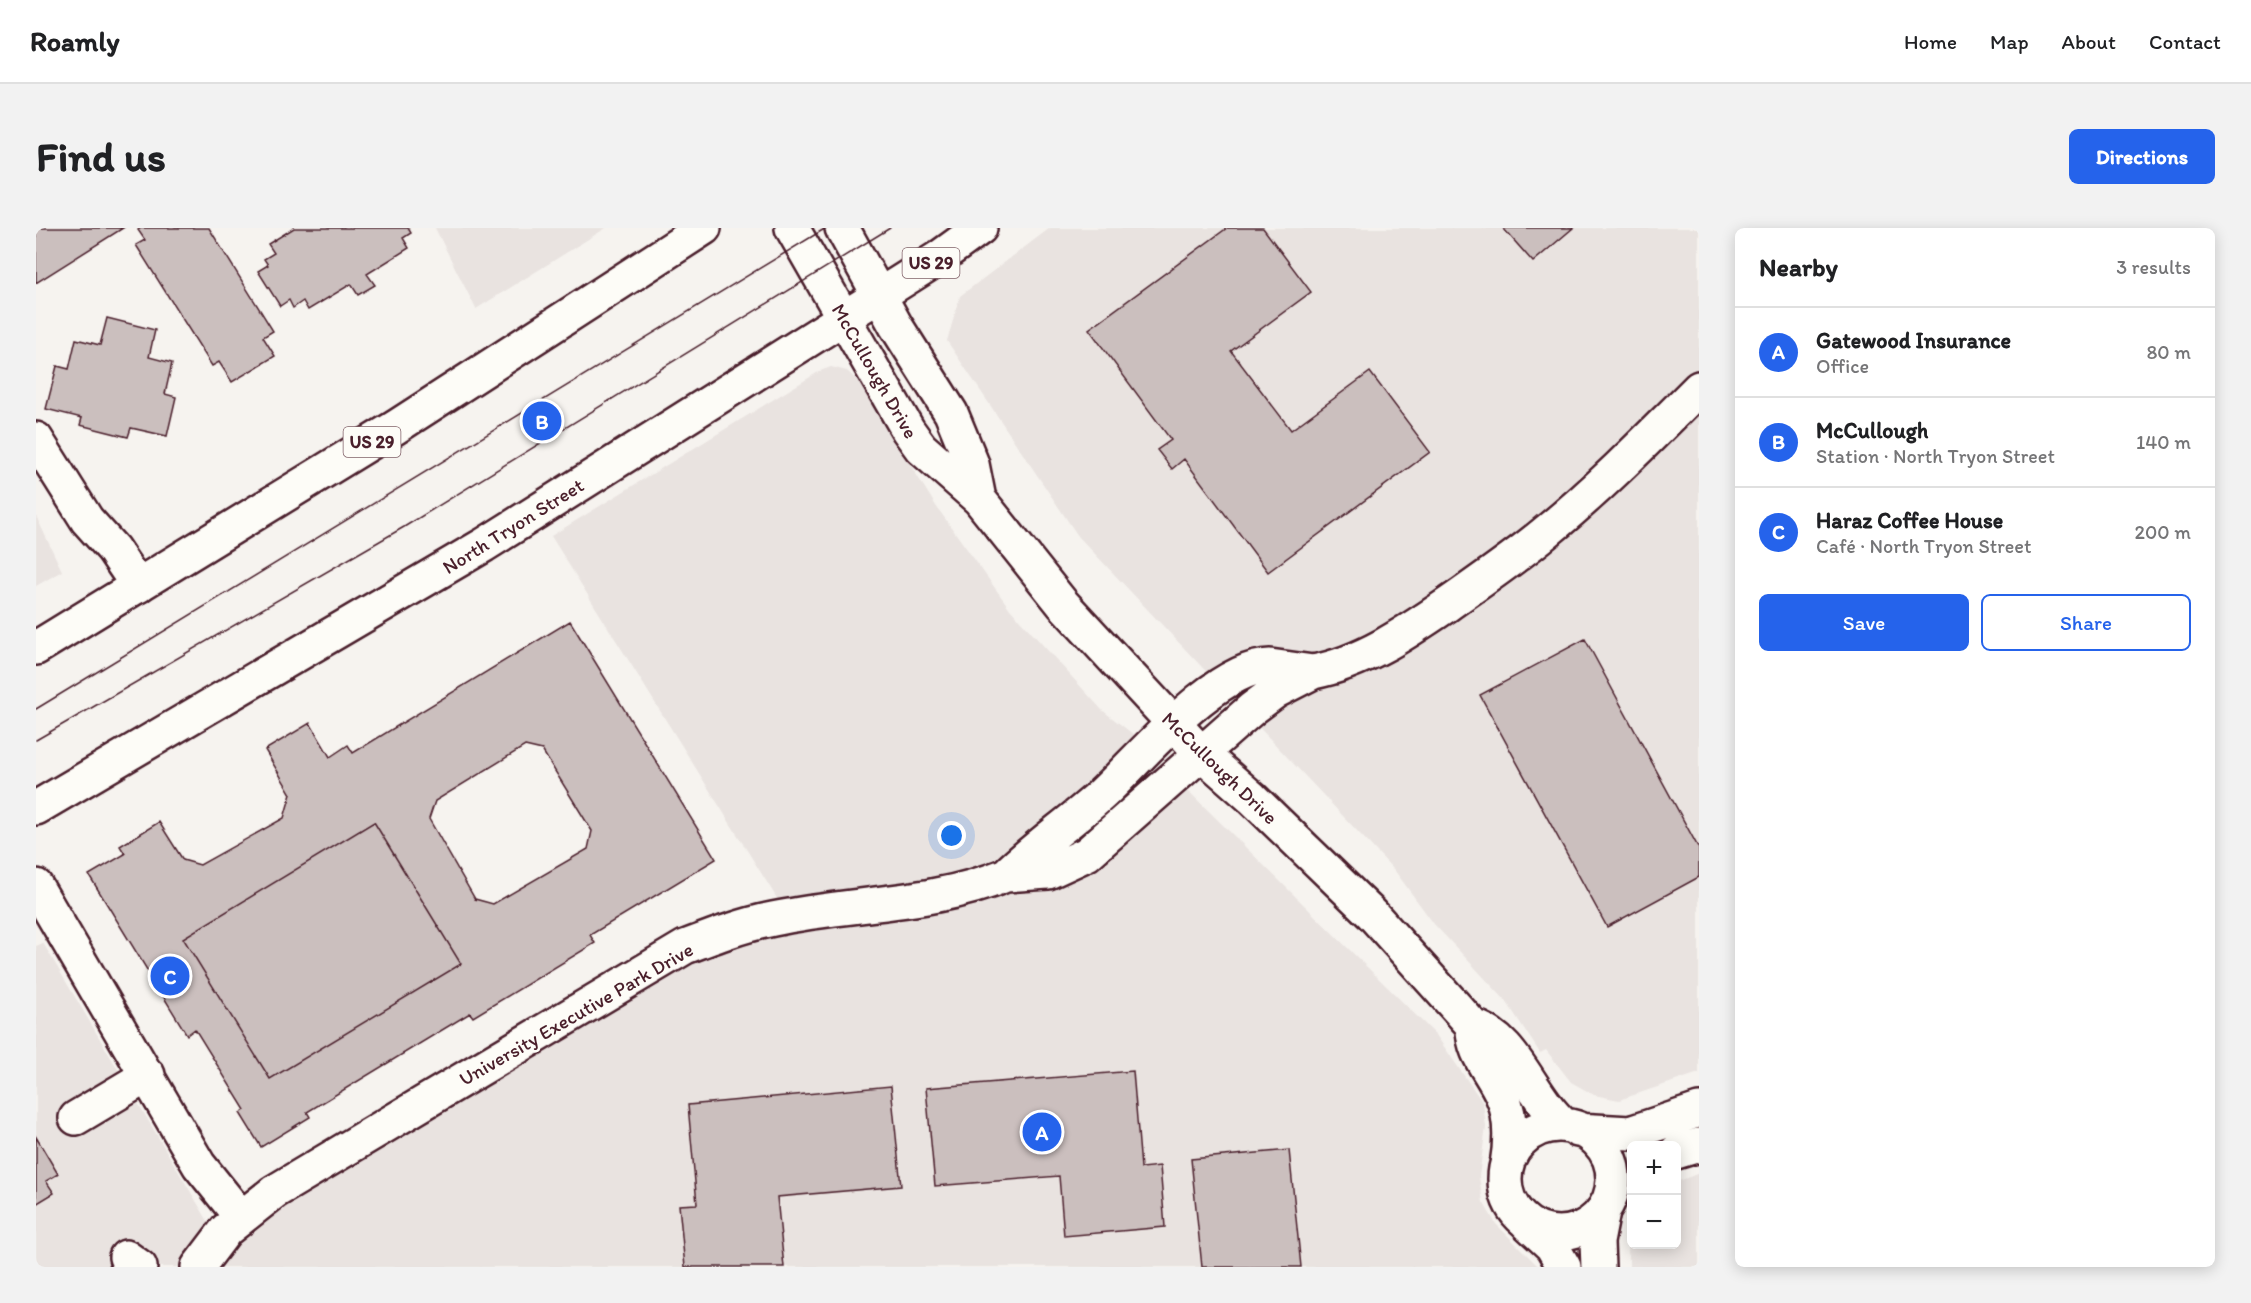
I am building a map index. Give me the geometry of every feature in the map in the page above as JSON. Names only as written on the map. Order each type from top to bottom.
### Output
[{"type":"street","name":"US 29","points":[[37,644],[138,586],[406,421],[704,228]]},
{"type":"street","name":"McCullough Drive","points":[[792,228],[915,439],[979,499],[1062,603],[1174,725],[1372,914],[1473,1026],[1494,1036],[1508,1049],[1543,1105],[1570,1127],[1591,1137],[1606,1155],[1612,1180],[1597,1242],[1598,1267]]},
{"type":"street","name":"North Tryon Street","points":[[36,808],[484,545],[940,257],[980,228]]},
{"type":"street","name":"McCullough Drive","points":[[844,232],[951,413],[972,464],[979,499]]},
{"type":"street","name":"University Executive Park Drive","points":[[198,1267],[214,1244],[240,1216],[273,1192],[686,947],[772,919],[949,894],[1006,875],[1048,872],[1087,854],[1264,699],[1313,672],[1343,665],[1372,651],[1431,616],[1507,563],[1591,494],[1699,388]]},
{"type":"street","points":[[36,439],[87,520],[113,549],[138,586]]},
{"type":"street","name":"University Executive Park Drive","points":[[1006,875],[1033,849],[1101,794],[1207,696],[1249,668],[1270,666],[1313,672]]},
{"type":"street","points":[[36,886],[199,1165],[240,1216]]},
{"type":"street","name":"McCullough Drive","points":[[1473,1026],[1476,1048],[1506,1106],[1510,1134],[1506,1188],[1510,1201],[1526,1222],[1552,1246],[1564,1267]]},
{"type":"street","points":[[76,1118],[148,1075]]},
{"type":"street","points":[[1507,1165],[1518,1145],[1534,1129],[1552,1124],[1630,1134],[1699,1110]]},
{"type":"street","points":[[1681,1151],[1699,1145]]},
{"type":"street","points":[[1526,1222],[1550,1233],[1563,1233],[1588,1224],[1606,1208],[1627,1183]]},
{"type":"shaded area","points":[[435,228],[606,228],[476,309]]},
{"type":"shaded area","points":[[1050,228],[1699,228],[1699,1073],[1619,1100],[1594,1095],[1571,1082],[1546,1050],[1540,1053],[1506,1001],[1434,924],[1395,871],[1078,536],[947,341],[960,296]]},
{"type":"shaded area","points":[[831,367],[847,371],[858,381],[936,506],[1010,609],[1102,710],[1138,738],[1049,824],[1005,853],[965,873],[940,879],[778,900],[551,536],[820,371]]},
{"type":"shaded area","points":[[36,516],[62,571],[36,586]]},
{"type":"shaded area","points":[[1161,764],[1436,1035],[1483,1103],[1486,1127],[1479,1176],[1483,1202],[1496,1224],[1539,1267],[36,1267],[36,946],[43,943],[218,1238],[649,966],[938,892],[1058,843]]},
{"type":"shaded area","points":[[1699,1173],[1699,1267],[1630,1267],[1628,1249],[1681,1249],[1681,1180]]},
{"type":"building","points":[[36,228],[123,228],[36,283]]},
{"type":"building","points":[[141,228],[209,228],[273,331],[263,337],[275,356],[232,382],[219,362],[212,366],[136,245],[145,240],[138,230]]},
{"type":"building","points":[[294,228],[408,228],[411,233],[403,238],[409,248],[367,274],[375,285],[358,295],[351,284],[308,310],[303,301],[293,308],[289,300],[280,306],[258,271],[268,265],[264,259],[274,253],[268,244]]},
{"type":"building","points":[[1227,228],[1263,228],[1311,292],[1231,351],[1291,430],[1370,372],[1430,452],[1268,572],[1184,459],[1172,469],[1157,450],[1171,440],[1089,329]]},
{"type":"building","points":[[1503,228],[1573,228],[1533,262]]},
{"type":"building","points":[[107,318],[155,330],[149,357],[172,363],[165,394],[176,397],[167,436],[131,428],[128,437],[80,425],[82,418],[46,409],[57,366],[69,369],[76,339],[100,345]]},
{"type":"building","points":[[570,621],[716,859],[590,935],[595,943],[473,1017],[470,1013],[307,1112],[310,1117],[261,1147],[240,1113],[245,1110],[195,1029],[187,1035],[89,875],[125,854],[120,846],[159,822],[183,860],[200,865],[284,818],[291,794],[265,750],[310,723],[330,757],[348,745],[353,753]],"holes":[[[525,746],[542,750],[592,831],[588,849],[493,904],[475,899],[429,819],[435,801]],[[374,822],[461,964],[270,1079],[183,938]]]},
{"type":"building","points":[[1585,639],[1699,849],[1699,877],[1607,927],[1480,695]]},
{"type":"building","points":[[374,822],[461,964],[270,1079],[183,938]]},
{"type":"building","points":[[1133,1071],[1141,1168],[1160,1166],[1165,1227],[1064,1236],[1059,1176],[935,1186],[926,1088]]},
{"type":"building","points":[[891,1086],[901,1186],[777,1197],[784,1267],[685,1267],[679,1205],[697,1204],[688,1105]]},
{"type":"building","points":[[36,1137],[58,1174],[46,1181],[54,1193],[36,1204]]},
{"type":"building","points":[[1289,1150],[1301,1267],[1202,1267],[1191,1159]]},
{"type":"tram line","points":[[36,709],[826,228]]},
{"type":"tram line","points":[[36,740],[404,527],[890,228]]},
{"type":"place","name":"McCullough","points":[[542,421]]},
{"type":"place","name":"Haraz Coffee House","points":[[170,976]]},
{"type":"place","name":"Gatewood Insurance","points":[[1042,1132]]}]
